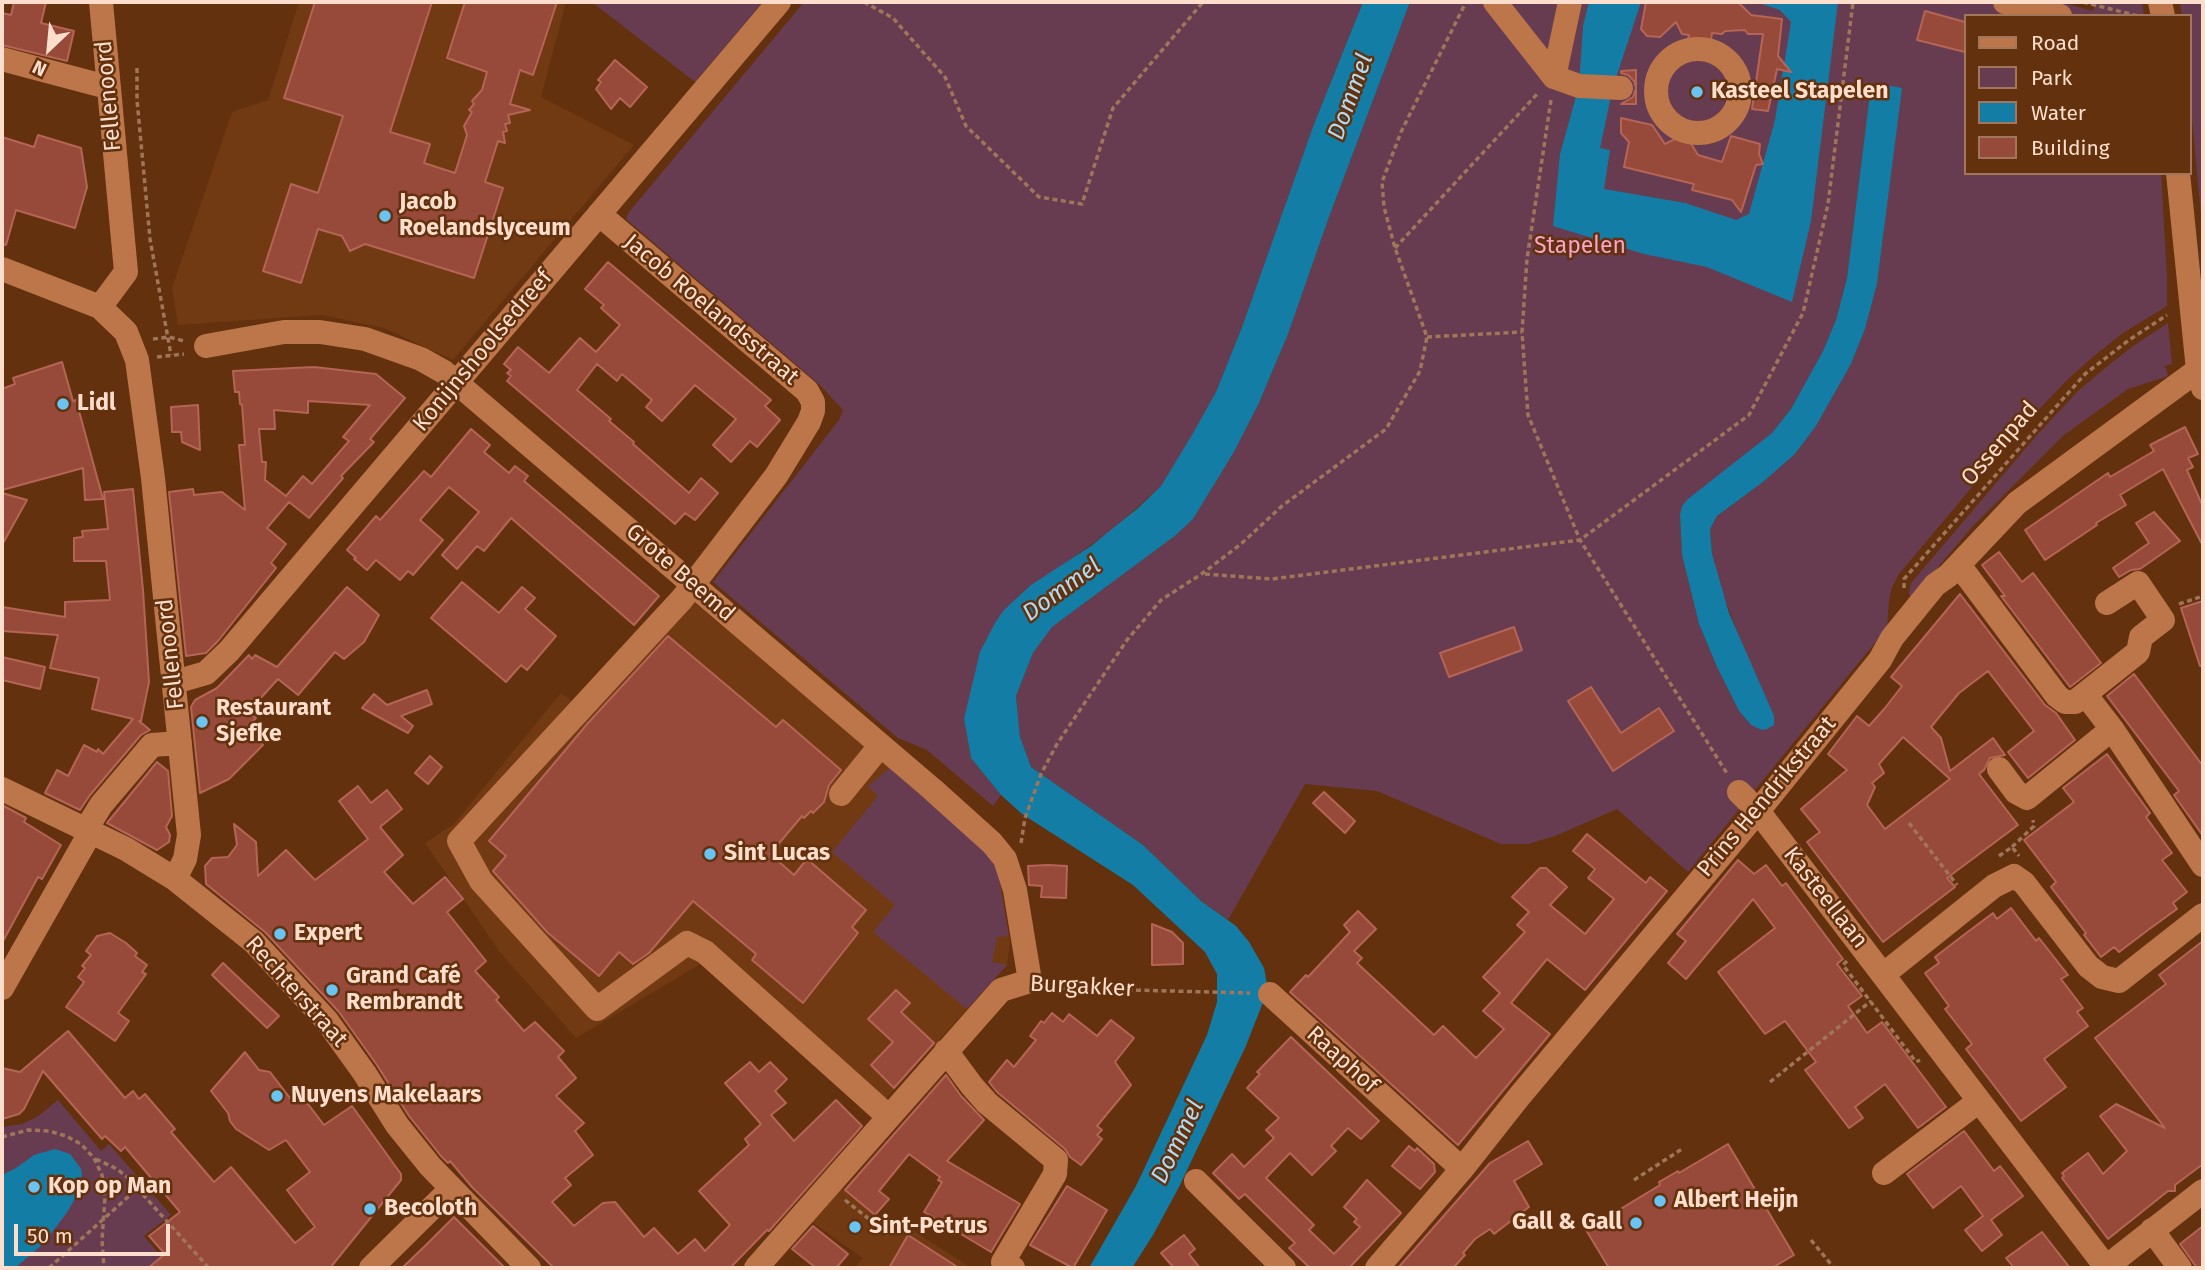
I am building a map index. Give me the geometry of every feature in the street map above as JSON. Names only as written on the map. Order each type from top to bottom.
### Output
[{"type":"street","name":"Fellenoord","points":[[100,307],[125,272],[101,2]]},
{"type":"street","name":"Konijnshoolsedreef","points":[[175,682],[206,673],[229,651],[779,2]]},
{"type":"street","points":[[1495,2],[1554,77],[1579,86],[1632,87]]},
{"type":"street","points":[[1554,77],[1570,2]]},
{"type":"street","points":[[2005,2],[2052,14]]},
{"type":"street","points":[[2,59],[107,88]]},
{"type":"street","points":[[2178,175],[2200,379]]},
{"type":"street","name":"Jacob Roelandsstraat","points":[[599,214],[807,391],[813,402],[809,422],[776,476],[692,583]]},
{"type":"street","name":"Fellenoord","points":[[2,269],[100,307],[126,332],[137,360],[153,478],[189,835],[185,859],[175,879]]},
{"type":"street","name":"Fellenoord","points":[[2,277],[35,282]]},
{"type":"street","name":"Grote Beemd","points":[[206,346],[284,332],[331,334],[365,339],[421,359],[457,382],[992,843],[1005,859],[1015,890],[1030,981]]},
{"type":"street","name":"Prins Hendrikstraat","points":[[1377,1268],[1758,811],[1880,660],[1903,623],[1935,585],[1959,565],[2017,503],[2046,479],[2200,379]]},
{"type":"street","points":[[1959,565],[2057,696],[2065,702],[2075,702],[2138,652],[2141,637],[2163,620],[2138,583],[2107,603]]},
{"type":"street","points":[[692,583],[672,610],[459,841],[481,881],[597,1009],[687,943],[705,952],[889,1117]]},
{"type":"street","points":[[2085,694],[2112,729],[2203,865]]},
{"type":"street","points":[[1999,769],[2016,792],[2027,798],[2112,729]]},
{"type":"street","points":[[5,983],[102,805],[152,745],[180,743]]},
{"type":"street","points":[[841,794],[880,746]]},
{"type":"street","name":"Rechterstraat","points":[[2,789],[126,849],[175,879],[254,942],[327,1020],[366,1074],[397,1125],[451,1189],[529,1268]]},
{"type":"street","name":"Kasteellaan","points":[[1739,792],[1758,811],[2106,1268]]},
{"type":"street","points":[[1888,980],[1972,904],[1994,886],[2014,876],[2024,883],[2088,967],[2102,977],[2119,981],[2203,915]]},
{"type":"street","name":"Burgakker","points":[[755,1268],[1001,990],[1030,981]]},
{"type":"street","name":"Raaphof","points":[[1270,994],[1462,1169]]},
{"type":"street","points":[[946,1051],[987,1103],[1056,1160],[1055,1174],[1003,1262],[1013,1268]]},
{"type":"street","points":[[1884,1173],[1979,1101]]},
{"type":"street","points":[[1196,1181],[1284,1268]]},
{"type":"street","points":[[371,1268],[451,1189]]},
{"type":"street","points":[[2106,1268],[2203,1191]]},
{"type":"street","points":[[2152,1230],[2180,1268]]},
{"type":"path","points":[[864,2],[893,18],[946,78],[966,126],[1039,197],[1082,204],[1113,108],[1203,2]]},
{"type":"path","points":[[1025,818],[1041,774],[1056,744],[1127,640],[1161,600],[1203,573],[1241,544],[1282,506],[1386,429],[1420,371],[1427,337],[1395,248],[1384,207],[1382,182],[1401,132],[1466,2]]},
{"type":"path","points":[[1203,573],[1272,579],[1580,540],[1749,415],[1803,313],[1828,204],[1853,2]]},
{"type":"path","points":[[2083,2],[2130,14]]},
{"type":"path","points":[[137,68],[137,100],[150,239],[170,355]]},
{"type":"path","points":[[1395,248],[1554,77]]},
{"type":"path","points":[[1554,77],[1527,259],[1521,332],[1528,415],[1580,540],[1739,792]]},
{"type":"path","name":"Ossenpad","points":[[1903,623],[1904,579],[2085,374],[2167,315]]},
{"type":"path","points":[[1427,337],[1521,332]]},
{"type":"path","points":[[137,360],[186,353],[206,346]]},
{"type":"path","points":[[2012,846],[2035,826],[2027,798]]},
{"type":"path","points":[[1909,823],[1972,904]]},
{"type":"path","points":[[1770,1082],[1888,980]]},
{"type":"path","name":"Burgakker","points":[[1030,981],[1045,988],[1270,994]]},
{"type":"path","points":[[2,1137],[28,1130],[49,1131],[81,1144],[94,1158],[102,1175],[106,1217],[102,1240],[104,1268]]},
{"type":"path","points":[[1634,1180],[1682,1149]]},
{"type":"path","points":[[94,1158],[117,1169],[138,1188],[208,1268]]},
{"type":"path","points":[[827,1186],[890,1235]]},
{"type":"path","points":[[49,1268],[138,1188]]},
{"type":"path","points":[[1811,1240],[1834,1268]]},
{"type":"shaded area","name":"Jacob Roelandslyceum","points":[[299,2],[566,2],[541,97],[634,145],[453,360],[384,328],[322,315],[178,325],[172,288],[232,112],[268,100]]},
{"type":"shaded area","name":"Sint Lucas","points":[[680,590],[890,768],[998,872],[1010,941],[1007,965],[872,1114],[702,963],[576,1038],[499,951],[425,843],[454,824],[561,693],[580,707]]},
{"type":"shaded area","name":"Sint-Petrus","points":[[839,1187],[896,1230],[903,1224],[971,1268],[854,1268],[863,1258],[809,1220]]},
{"type":"green space","points":[[592,2],[763,2],[695,82]]},
{"type":"green space","points":[[804,2],[1363,2],[1314,124],[1242,327],[1216,392],[1192,436],[1161,486],[1113,529],[1063,565],[964,719],[971,758],[1001,795],[993,806],[927,750],[898,738],[713,582],[839,420],[843,410],[820,385],[626,219],[629,212]]},
{"type":"green space","name":"Stapelen","points":[[1410,2],[2060,2],[2093,11],[2096,2],[2142,2],[2144,14],[1964,14],[1964,175],[2161,175],[2167,306],[2123,333],[2094,356],[2025,424],[1899,574],[1889,600],[1887,628],[1688,872],[1617,809],[1555,836],[1528,844],[1501,844],[1377,791],[1305,784],[1228,920],[1201,901],[1143,845],[1031,767],[1020,737],[1016,696],[1033,653],[1052,627],[1176,535],[1193,519],[1234,452],[1259,403],[1288,334]],"holes":[[[1901,88],[1877,284],[1865,329],[1851,364],[1816,426],[1795,454],[1717,516],[1710,529],[1712,554],[1721,589],[1741,642],[1751,725],[1739,711],[1699,624],[1682,555],[1680,515],[1772,433],[1791,409],[1823,351],[1836,320],[1847,278],[1870,93]]]},
{"type":"green space","points":[[2180,2],[2203,2],[2203,237],[2191,108],[2191,14],[2182,14]]},
{"type":"green space","points":[[2168,323],[2172,364],[2165,366],[2168,376],[2128,389],[2064,435],[1973,526],[1911,599],[1911,583],[2037,435],[2078,391],[2133,346]]},
{"type":"green space","points":[[890,768],[980,846],[994,862],[998,872],[1009,936],[997,937],[992,962],[1007,965],[967,1009],[873,932],[895,905],[832,852],[878,796],[868,786]]},
{"type":"green space","points":[[58,1100],[101,1151],[109,1144],[171,1215],[144,1236],[171,1268],[2,1268],[2,1127],[22,1124],[37,1117]]},
{"type":"water","name":"Dommel","points":[[1363,2],[1410,2],[1288,334],[1259,403],[1234,452],[1193,519],[1176,535],[1052,627],[1033,653],[1016,696],[1020,737],[1031,767],[1143,845],[1201,901],[1236,926],[1264,968],[1267,984],[1245,1048],[1179,1187],[1153,1235],[1132,1268],[1089,1268],[1136,1186],[1207,1035],[1217,1002],[1217,974],[1205,952],[1133,885],[1022,814],[1001,795],[971,758],[964,719],[980,652],[1004,610],[1031,585],[1091,546],[1161,486],[1216,392],[1314,124]]},
{"type":"water","points":[[1589,2],[1641,2],[1613,87],[1600,148],[1610,150],[1604,189],[1685,203],[1736,220],[1749,214],[1775,120],[1791,22],[1780,10],[1756,2],[1838,2],[1811,221],[1792,302],[1707,267],[1644,254],[1553,226],[1560,154],[1579,86],[1583,26]]},
{"type":"water","points":[[1880,84],[1902,88],[1877,284],[1865,329],[1851,364],[1816,426],[1795,454],[1717,516],[1710,529],[1712,554],[1729,613],[1774,716],[1774,725],[1762,730],[1751,725],[1739,711],[1699,624],[1682,555],[1680,515],[1682,506],[1688,499],[1772,433],[1791,409],[1823,351],[1836,320],[1847,278],[1870,93],[1872,88]]},
{"type":"water","points":[[55,1149],[70,1154],[81,1169],[78,1193],[43,1244],[15,1268],[2,1268],[2,1175],[34,1155]]},
{"type":"building","points":[[14,2],[46,2],[41,23],[74,31],[67,61],[2,45],[2,13],[11,15]]},
{"type":"building","points":[[315,2],[432,2],[390,132],[430,144],[424,163],[455,173],[467,135],[464,126],[472,112],[469,110],[474,104],[472,101],[482,90],[487,72],[447,58],[465,2],[557,2],[533,75],[520,70],[510,104],[530,110],[508,115],[510,123],[505,124],[507,131],[503,132],[505,143],[498,141],[485,182],[503,188],[474,278],[365,244],[350,251],[342,236],[318,229],[301,283],[263,271],[291,184],[318,193],[343,116],[284,98]]},
{"type":"building","points":[[1646,2],[1739,3],[1751,15],[1782,19],[1778,56],[1791,72],[1777,69],[1768,111],[1752,109],[1763,34],[1748,34],[1745,30],[1725,31],[1722,34],[1712,33],[1711,41],[1688,39],[1689,35],[1682,34],[1676,22],[1660,37],[1647,36],[1641,29]]},
{"type":"building","points":[[1925,11],[1964,22],[1964,52],[1917,40]]},
{"type":"building","points":[[615,60],[647,87],[630,107],[620,98],[611,109],[596,89],[601,82],[598,80]]},
{"type":"building","points":[[1636,70],[1636,88],[1634,81],[1621,71]]},
{"type":"building","points":[[1636,88],[1636,104],[1621,104],[1633,97]]},
{"type":"building","points":[[1621,118],[1652,125],[1665,144],[1681,136],[1687,137],[1698,155],[1722,162],[1731,136],[1760,144],[1759,154],[1763,164],[1756,165],[1741,212],[1732,200],[1692,190],[1694,184],[1624,167],[1629,142],[1621,133]]},
{"type":"building","points":[[38,135],[81,148],[87,187],[75,228],[16,210],[6,245],[2,244],[2,137],[34,147]]},
{"type":"building","points":[[608,262],[771,400],[765,406],[780,420],[757,447],[750,441],[731,462],[713,445],[736,419],[695,385],[662,421],[646,407],[652,400],[622,374],[617,381],[597,364],[577,390],[689,493],[701,478],[718,493],[695,520],[685,513],[675,524],[507,381],[511,376],[507,373],[511,370],[504,364],[518,347],[549,373],[580,338],[596,352],[620,325],[601,308],[604,305],[585,289]]},
{"type":"building","points":[[62,362],[73,401],[76,400],[103,499],[85,500],[83,468],[2,490],[2,389],[15,384],[13,378]]},
{"type":"building","points":[[314,367],[376,374],[405,398],[370,439],[374,442],[341,476],[343,478],[309,518],[289,502],[267,528],[286,544],[271,563],[276,568],[206,653],[186,656],[169,492],[193,489],[194,495],[222,492],[245,510],[239,445],[245,445],[242,405],[239,392],[235,392],[233,371]],"holes":[[[308,401],[370,405],[343,437],[349,441],[312,484],[303,476],[286,496],[265,480],[266,462],[262,462],[259,429],[275,429],[274,410],[308,413]]]},
{"type":"building","points":[[198,405],[200,450],[182,442],[181,432],[172,432],[171,407]]},
{"type":"building","points":[[2185,427],[2198,454],[2188,458],[2193,467],[2187,470],[2203,507],[2203,546],[2163,469],[2120,495],[2126,505],[2045,560],[2025,530],[2108,473],[2110,477],[2154,451],[2150,445]]},
{"type":"building","points":[[471,429],[490,445],[484,452],[509,473],[515,466],[528,476],[524,481],[659,596],[634,625],[511,518],[484,551],[477,546],[457,569],[442,555],[479,512],[449,487],[420,520],[443,540],[413,575],[408,571],[400,580],[376,560],[367,570],[354,559],[356,558],[347,550],[376,516],[380,520],[424,471],[431,477]]},
{"type":"building","points":[[133,489],[149,682],[139,721],[150,730],[141,735],[80,810],[45,793],[57,770],[68,776],[84,745],[97,752],[98,749],[103,754],[133,719],[92,709],[99,678],[50,668],[58,635],[2,631],[2,607],[65,617],[65,602],[110,600],[106,561],[74,561],[74,538],[83,537],[82,531],[108,529],[104,492]]},
{"type":"building","points":[[2,493],[27,500],[2,545]]},
{"type":"building","points":[[2154,512],[2180,541],[2140,569],[2131,570],[2119,577],[2113,568],[2149,543],[2136,523]]},
{"type":"building","points":[[1999,552],[2022,582],[2033,573],[2101,663],[2070,687],[2001,596],[2005,596],[1982,565]]},
{"type":"building","points":[[462,582],[499,613],[522,587],[535,598],[525,609],[556,636],[527,670],[521,665],[506,682],[431,618]]},
{"type":"building","points":[[347,587],[379,615],[364,642],[344,659],[335,652],[298,695],[278,679],[248,712],[256,718],[247,728],[263,745],[229,779],[200,793],[191,707],[195,700],[217,688],[249,655],[252,659],[255,655],[277,667]]},
{"type":"building","points":[[1960,594],[2075,740],[2028,778],[2008,752],[2034,731],[1988,671],[1959,693],[1931,727],[1941,738],[1950,771],[1993,738],[2005,755],[1990,758],[1979,774],[2018,825],[1947,878],[1955,887],[1883,942],[1807,842],[1820,832],[1801,809],[1847,770],[1828,754],[1857,716],[1869,726],[1885,708],[1902,686],[1891,677]],"holes":[[[1903,737],[1950,779],[1885,829],[1867,805],[1875,787],[1872,783],[1884,773],[1879,764]]]},
{"type":"building","points":[[2203,601],[2203,665],[2200,666],[2181,608]]},
{"type":"building","points":[[1514,627],[1522,650],[1449,677],[1440,653]]},
{"type":"building","points":[[668,636],[776,727],[783,720],[841,770],[829,785],[824,802],[813,813],[811,811],[804,818],[802,816],[770,854],[794,875],[807,859],[866,910],[852,927],[858,933],[803,1003],[752,960],[756,954],[693,901],[649,953],[633,964],[619,952],[599,976],[547,932],[493,871],[506,856],[489,841],[588,723]]},
{"type":"building","points":[[2,657],[45,667],[40,689],[2,680]]},
{"type":"building","points":[[2134,674],[2203,766],[2203,836],[2174,795],[2179,791],[2107,696]]},
{"type":"building","points":[[1591,687],[1621,733],[1659,708],[1674,731],[1613,771],[1568,701]]},
{"type":"building","points":[[427,690],[432,704],[401,716],[413,726],[408,733],[362,708],[374,694],[387,705]]},
{"type":"building","points":[[2107,754],[2150,813],[2146,817],[2172,853],[2162,860],[2187,892],[2173,903],[2177,909],[2119,952],[2114,947],[2101,957],[2051,887],[2056,882],[2024,840],[2074,802],[2063,788]]},
{"type":"building","points":[[430,756],[442,767],[428,784],[415,773]]},
{"type":"building","points":[[157,762],[168,771],[172,816],[166,827],[170,835],[169,842],[157,850],[107,823]]},
{"type":"building","points":[[358,786],[371,803],[387,790],[402,809],[380,827],[403,855],[384,872],[413,904],[445,877],[463,899],[447,912],[486,961],[475,971],[499,997],[496,1000],[524,1031],[535,1022],[564,1051],[558,1057],[576,1078],[556,1096],[584,1123],[575,1131],[593,1155],[565,1178],[571,1185],[552,1202],[574,1226],[603,1203],[615,1202],[644,1237],[654,1228],[678,1254],[695,1239],[705,1251],[730,1225],[699,1191],[749,1145],[745,1139],[761,1124],[725,1083],[750,1062],[759,1072],[770,1062],[787,1079],[775,1091],[786,1103],[771,1115],[794,1141],[836,1100],[862,1126],[769,1231],[767,1230],[730,1268],[554,1268],[472,1187],[450,1161],[448,1163],[441,1156],[409,1116],[339,1012],[265,932],[206,884],[205,866],[212,858],[228,857],[237,845],[234,824],[256,842],[258,876],[286,850],[315,880],[368,839],[339,801]]},
{"type":"building","points":[[1324,792],[1355,821],[1345,833],[1313,803]]},
{"type":"building","points":[[2,805],[26,818],[24,822],[61,845],[42,879],[38,877],[2,943]]},
{"type":"building","points":[[1587,834],[1646,883],[1650,877],[1667,891],[1585,990],[1547,959],[1511,1003],[1550,1034],[1458,1145],[1290,992],[1306,975],[1308,977],[1350,932],[1344,925],[1358,911],[1376,929],[1354,951],[1362,958],[1357,963],[1434,1035],[1443,1026],[1476,1058],[1504,1029],[1483,1011],[1500,993],[1483,977],[1525,932],[1517,925],[1529,912],[1512,897],[1540,868],[1546,868],[1567,887],[1550,905],[1585,934],[1614,899],[1588,878],[1595,869],[1573,851]]},
{"type":"building","points":[[1738,860],[1754,874],[1766,865],[1782,886],[1786,883],[1843,959],[1837,964],[1862,996],[1848,1006],[1867,1033],[1882,1022],[1946,1107],[1918,1128],[1885,1084],[1855,1107],[1863,1118],[1849,1128],[1805,1070],[1816,1062],[1785,1021],[1765,1034],[1718,972],[1775,928],[1753,899],[1686,979],[1668,963],[1686,941],[1677,934]]},
{"type":"building","points":[[1028,866],[1067,866],[1066,898],[1041,897],[1042,886],[1029,885]]},
{"type":"building","points":[[2011,908],[2036,941],[2039,938],[2068,975],[2061,979],[2083,1008],[2077,1012],[2088,1026],[2044,1059],[2066,1087],[2021,1121],[1966,1049],[1972,1044],[1945,1009],[1949,1006],[1925,973],[1939,963],[1935,957],[1965,934],[1993,913],[1997,919]]},
{"type":"building","points":[[1152,924],[1172,932],[1183,943],[1183,964],[1152,965]]},
{"type":"building","points":[[110,933],[126,943],[137,953],[135,956],[147,965],[142,972],[146,974],[118,1013],[129,1021],[115,1041],[66,1007],[84,982],[78,977],[85,968],[82,966],[91,955],[86,951],[97,936]]},
{"type":"building","points":[[2203,941],[2203,1164],[2175,1185],[2175,1191],[2168,1191],[2108,1239],[2062,1178],[2062,1173],[2088,1153],[2103,1174],[2127,1151],[2100,1116],[2116,1104],[2165,1128],[2095,1038],[2166,984],[2159,975]]},
{"type":"building","points":[[223,963],[279,1016],[267,1028],[212,975]]},
{"type":"building","points":[[896,990],[910,1003],[901,1012],[934,1043],[894,1088],[871,1065],[893,1042],[868,1019]]},
{"type":"building","points":[[1052,1013],[1063,1022],[1069,1014],[1097,1036],[1111,1020],[1134,1038],[1115,1062],[1131,1085],[1097,1126],[1102,1130],[1097,1135],[1102,1139],[1081,1165],[989,1082],[1007,1060],[1014,1067],[1036,1040],[1030,1036],[1041,1021],[1044,1023]]},
{"type":"building","points":[[68,1031],[125,1098],[133,1091],[139,1099],[145,1094],[175,1129],[171,1132],[214,1182],[231,1167],[295,1243],[315,1227],[287,1190],[310,1172],[286,1140],[269,1150],[236,1129],[228,1113],[211,1091],[245,1052],[259,1070],[270,1072],[293,1102],[308,1104],[324,1125],[352,1106],[401,1174],[401,1180],[330,1268],[148,1268],[165,1254],[149,1236],[180,1212],[125,1147],[121,1151],[105,1136],[102,1139],[43,1071],[24,1109],[19,1114],[2,1119],[2,1068],[20,1072]]},
{"type":"building","points":[[1291,1037],[1379,1121],[1361,1139],[1348,1128],[1331,1146],[1336,1151],[1312,1175],[1290,1153],[1266,1178],[1314,1225],[1309,1230],[1334,1254],[1360,1227],[1354,1222],[1357,1219],[1344,1207],[1367,1180],[1401,1213],[1349,1268],[1310,1268],[1289,1248],[1295,1243],[1245,1194],[1239,1199],[1213,1173],[1232,1154],[1244,1167],[1274,1138],[1266,1130],[1279,1118],[1247,1088],[1260,1074],[1257,1072]]},
{"type":"building","points":[[946,1075],[984,1120],[947,1161],[1020,1204],[991,1252],[924,1212],[942,1182],[938,1180],[940,1177],[909,1154],[879,1191],[889,1199],[875,1215],[845,1190]]},
{"type":"building","points":[[1964,1131],[1994,1171],[2000,1166],[2023,1196],[1991,1220],[2002,1235],[1982,1251],[1965,1230],[1983,1216],[1961,1186],[1933,1208],[1907,1174]]},
{"type":"building","points":[[1528,1141],[1542,1164],[1514,1181],[1529,1207],[1494,1234],[1490,1229],[1475,1239],[1453,1268],[1398,1268],[1490,1163]]},
{"type":"building","points":[[1728,1144],[1794,1255],[1772,1268],[1609,1268],[1586,1230],[1660,1185],[1659,1182]]},
{"type":"building","points":[[1409,1146],[1415,1151],[1417,1148],[1434,1164],[1435,1172],[1420,1189],[1392,1166]]},
{"type":"building","points":[[1067,1186],[1107,1210],[1073,1268],[1030,1245]]},
{"type":"building","points":[[454,1217],[505,1268],[402,1268],[426,1245]]},
{"type":"building","points":[[813,1226],[848,1254],[836,1268],[816,1268],[792,1249]]},
{"type":"building","points":[[2203,1226],[2203,1268],[2197,1268],[2180,1244]]},
{"type":"building","points":[[2042,1232],[2070,1268],[2014,1268],[2006,1258]]},
{"type":"building","points":[[908,1235],[959,1268],[889,1268]]},
{"type":"building","points":[[1184,1235],[1195,1249],[1189,1254],[1200,1268],[1174,1268],[1161,1253]]},
{"type":"place","name":"Kasteel Stapelen","points":[[1697,92]]},
{"type":"place","name":"Jacob Roelandslyceum","points":[[385,216]]},
{"type":"place","name":"Lidl","points":[[63,404]]},
{"type":"place","name":"Restaurant Sjefke","points":[[202,722]]},
{"type":"place","name":"Sint Lucas","points":[[710,854]]},
{"type":"place","name":"Expert","points":[[280,934]]},
{"type":"place","name":"Grand Café Rembrandt","points":[[332,990]]},
{"type":"place","name":"Nuyens Makelaars","points":[[277,1096]]},
{"type":"place","name":"Kop op Man","points":[[34,1187]]},
{"type":"place","name":"Albert Heijn","points":[[1660,1201]]},
{"type":"place","name":"Becoloth","points":[[370,1209]]},
{"type":"place","name":"Gall & Gall","points":[[1636,1223]]},
{"type":"place","name":"Sint-Petrus","points":[[855,1227]]}]
